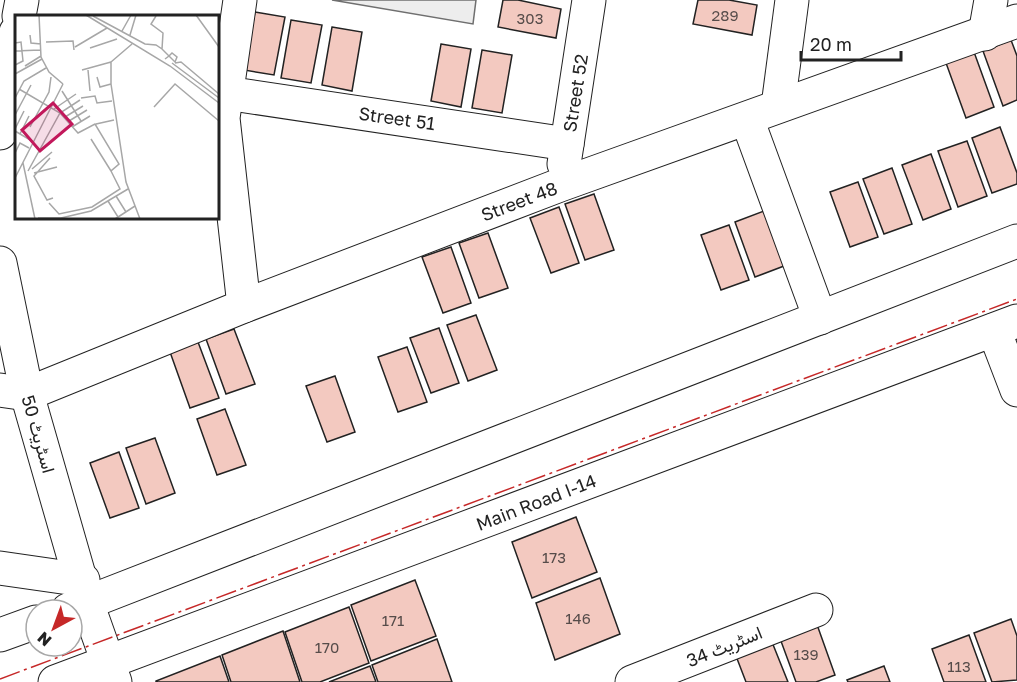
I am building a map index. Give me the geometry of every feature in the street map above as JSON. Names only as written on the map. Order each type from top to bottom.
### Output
[{"type":"street","points":[[19,15],[22,0]]},
{"type":"street","points":[[240,0],[223,118],[243,306]]},
{"type":"street","name":"Street 52","points":[[560,185],[589,0]]},
{"type":"street","points":[[778,106],[792,0]]},
{"type":"street","points":[[986,34],[991,0]]},
{"type":"street","name":"Street 48","points":[[14,392],[560,185],[1017,21]]},
{"type":"street","points":[[2,115],[15,38]]},
{"type":"street","name":"Street 51","points":[[226,93],[567,144]]},
{"type":"street","points":[[747,118],[820,318]]},
{"type":"street","points":[[0,568],[79,598],[820,318],[1017,241]]},
{"type":"street","name":"اسٹریٹ 50","points":[[0,263],[14,392],[79,598]]},
{"type":"street","points":[[1006,326],[1017,390]]},
{"type":"street","name":"Main Road I-14","points":[[55,682],[111,672],[1006,326]]},
{"type":"street","name":"اسٹریٹ 34","points":[[633,682],[816,609]]},
{"type":"street","name":"اسٹریٹ 50","points":[[84,610],[111,672]]},
{"type":"street","points":[[0,635],[24,626]]},
{"type":"shaded area","points":[[332,0],[476,0],[473,24]]},
{"type":"building","points":[[503,0],[518,0],[561,9],[556,38],[498,27]]},
{"type":"building","points":[[698,0],[729,0],[757,5],[752,35],[693,24]]},
{"type":"building","points":[[255,12],[285,17],[274,75],[244,70]]},
{"type":"building","points":[[291,20],[322,25],[311,83],[281,78]]},
{"type":"building","points":[[332,27],[362,32],[352,91],[322,85]]},
{"type":"building","points":[[1011,40],[1017,56],[1017,100],[1003,106],[983,51]]},
{"type":"building","points":[[441,44],[471,49],[461,107],[431,101]]},
{"type":"building","points":[[482,50],[512,55],[502,113],[472,108]]},
{"type":"building","points":[[974,52],[994,107],[966,118],[946,63]]},
{"type":"building","points":[[1000,127],[1017,173],[1017,184],[992,193],[972,138]]},
{"type":"building","points":[[967,141],[987,196],[958,207],[938,151]]},
{"type":"building","points":[[931,154],[951,209],[923,220],[902,165]]},
{"type":"building","points":[[892,168],[912,224],[884,234],[863,179]]},
{"type":"building","points":[[858,182],[878,237],[850,247],[830,192]]},
{"type":"building","points":[[594,194],[614,250],[585,260],[565,204]]},
{"type":"building","points":[[559,207],[579,263],[551,273],[530,218]]},
{"type":"building","points":[[764,211],[784,266],[755,277],[735,222]]},
{"type":"building","points":[[729,225],[749,280],[721,290],[701,235]]},
{"type":"building","points":[[488,233],[508,288],[479,298],[459,243]]},
{"type":"building","points":[[451,247],[471,303],[443,313],[422,257]]},
{"type":"building","points":[[476,315],[497,370],[468,381],[447,325]]},
{"type":"building","points":[[439,328],[459,383],[431,393],[410,338]]},
{"type":"building","points":[[234,329],[255,384],[226,394],[206,339]]},
{"type":"building","points":[[198,342],[219,398],[190,408],[170,352]]},
{"type":"building","points":[[407,347],[427,402],[398,412],[378,357]]},
{"type":"building","points":[[335,376],[355,432],[327,442],[306,386]]},
{"type":"building","points":[[225,409],[246,465],[217,475],[197,419]]},
{"type":"building","points":[[155,438],[175,493],[146,504],[126,448]]},
{"type":"building","points":[[119,452],[139,508],[110,518],[90,463]]},
{"type":"building","points":[[576,517],[597,572],[532,598],[512,542]]},
{"type":"building","points":[[600,578],[620,634],[555,660],[536,603]]},
{"type":"building","points":[[415,580],[436,636],[371,661],[351,605]]},
{"type":"building","points":[[349,607],[369,663],[320,682],[302,682],[285,632]]},
{"type":"building","points":[[815,619],[835,675],[816,682],[796,682],[778,633]]},
{"type":"building","points":[[1011,619],[1017,636],[1017,680],[992,682],[974,633]]},
{"type":"building","points":[[283,631],[300,682],[231,682],[222,655]]},
{"type":"building","points":[[969,635],[986,682],[944,682],[932,649]]},
{"type":"building","points":[[437,639],[452,682],[378,682],[372,665]]},
{"type":"building","points":[[772,642],[788,682],[746,682],[736,656]]},
{"type":"building","points":[[220,656],[229,682],[156,682],[156,681]]},
{"type":"building","points":[[370,666],[376,682],[329,682]]},
{"type":"building","points":[[884,666],[890,682],[848,682],[847,680]]},
{"type":"power","points":[[0,679],[1017,299]]}]
